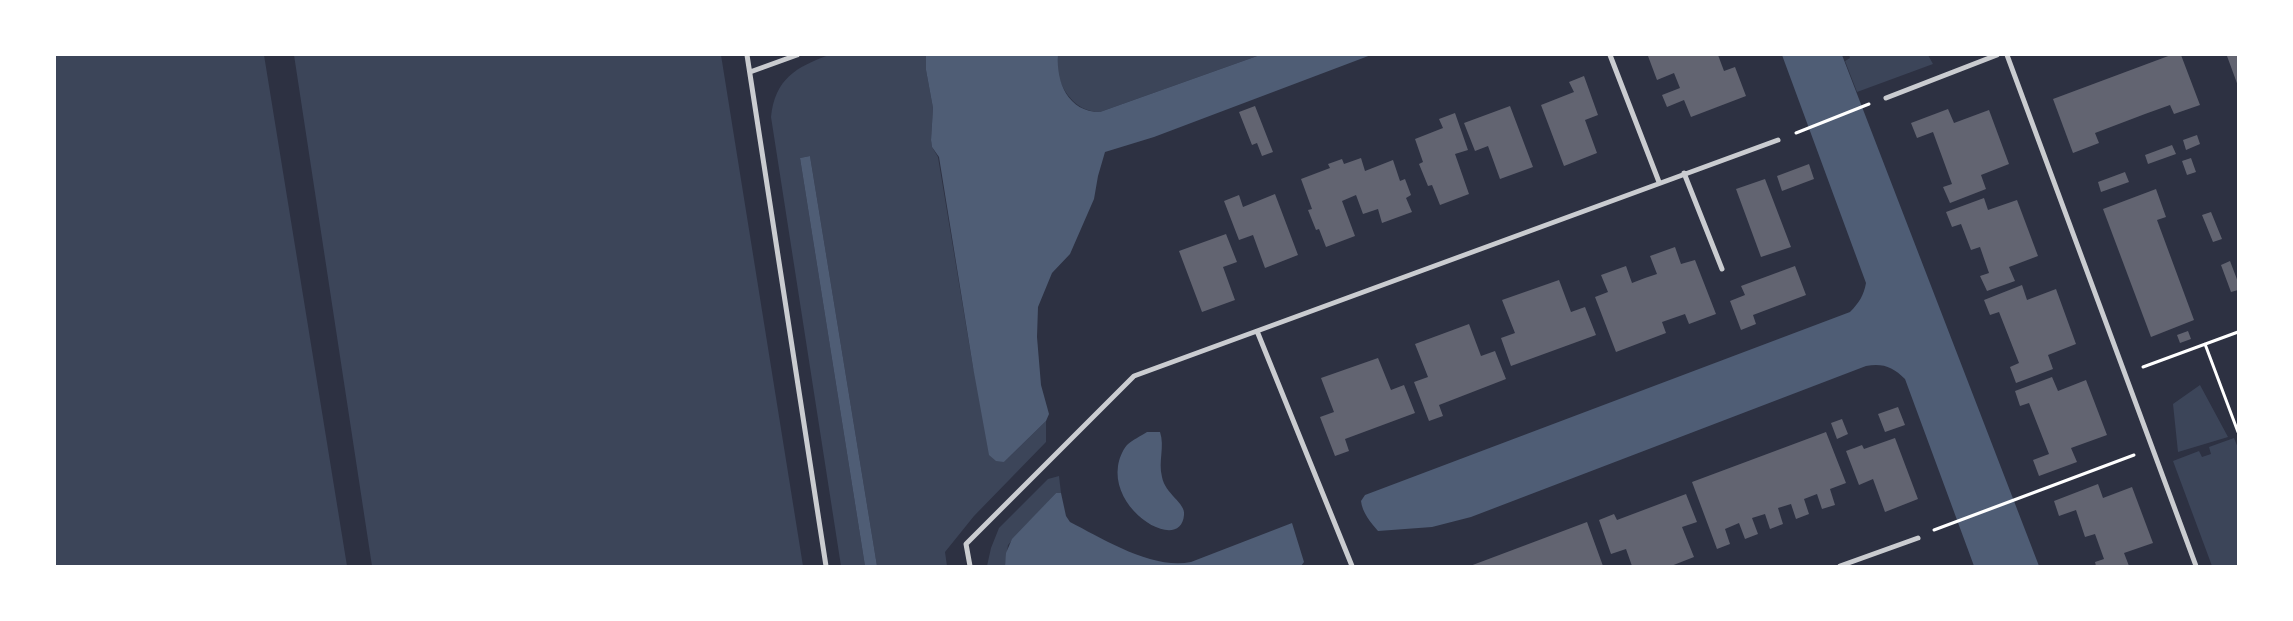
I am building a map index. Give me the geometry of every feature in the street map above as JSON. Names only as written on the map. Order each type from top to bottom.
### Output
[{"type":"street","points":[[747,55],[826,566]]},
{"type":"street","points":[[750,72],[797,55]]},
{"type":"street","points":[[1610,55],[1660,182]]},
{"type":"street","points":[[1886,98],[1997,55]]},
{"type":"street","points":[[2006,55],[2196,566]]},
{"type":"street","points":[[970,566],[966,544],[1134,376],[1778,140]]},
{"type":"street","points":[[1684,173],[1722,269]]},
{"type":"street","points":[[1256,331],[1352,566]]},
{"type":"street","points":[[1840,566],[1918,538]]},
{"type":"path","points":[[1778,140],[1886,98]]},
{"type":"path","points":[[2125,373],[2238,332]]},
{"type":"path","points":[[2205,344],[2238,432]]},
{"type":"path","points":[[1937,529],[2153,448]]},
{"type":"shaded area","points":[[55,55],[264,55],[347,566],[55,566]]},
{"type":"shaded area","points":[[294,55],[721,55],[803,566],[372,566]]},
{"type":"shaded area","points":[[829,55],[926,55],[926,70],[933,108],[932,147],[938,157],[973,367],[1004,462],[1046,421],[1046,442],[974,516],[945,552],[947,566],[877,566],[810,156],[800,158],[865,566],[841,566],[771,117],[777,93],[789,76],[807,64]]},
{"type":"shaded area","points":[[926,55],[1058,55],[1059,75],[1066,94],[1080,107],[1089,111],[1100,112],[1260,55],[1371,55],[1154,137],[1105,152],[1094,199],[1070,254],[1052,273],[1038,307],[1037,337],[1041,385],[1049,414],[1046,421],[1004,462],[996,461],[989,455],[939,157],[932,147],[933,108],[926,70]]},
{"type":"shaded area","points":[[1058,55],[1260,55],[1100,112],[1079,106],[1068,95],[1058,75]]},
{"type":"shaded area","points":[[1782,55],[1842,55],[2039,566],[1974,566],[1905,379],[1896,371],[1878,365],[1866,366],[1471,517],[1432,527],[1378,531],[1363,509],[1361,501],[1365,495],[1850,312],[1856,305],[1866,283]]},
{"type":"shaded area","points":[[1849,55],[1928,55],[1933,64],[1857,92],[1845,61],[1850,58]]},
{"type":"shaded area","points":[[810,156],[877,566],[865,566],[800,158]]},
{"type":"shaded area","points":[[2200,385],[2228,437],[2178,452],[2173,404]]},
{"type":"shaded area","points":[[1147,432],[1160,432],[1162,443],[1162,477],[1167,488],[1184,511],[1180,526],[1171,530],[1160,529],[1147,522],[1135,512],[1125,499],[1119,483],[1118,466],[1124,450],[1129,443]]},
{"type":"shaded area","points":[[2234,438],[2238,448],[2238,566],[2212,566],[2173,461],[2199,451],[2202,457],[2211,454],[2209,447]]},
{"type":"shaded area","points":[[1059,476],[1061,493],[1056,493],[1008,545],[1005,566],[987,566],[991,548],[999,528],[1048,479]]},
{"type":"shaded area","points":[[1056,493],[1061,493],[1066,516],[1070,522],[1113,544],[1161,562],[1191,562],[1292,523],[1304,562],[1301,566],[1005,566],[1006,553],[1012,539]]},
{"type":"building","points":[[1649,55],[1718,55],[1724,71],[1735,67],[1746,96],[1691,117],[1684,100],[1667,107],[1662,95],[1680,88],[1674,73],[1657,80]]},
{"type":"building","points":[[2171,55],[2181,55],[2200,105],[2174,114],[2170,105],[2145,114],[2095,133],[2099,143],[2073,153],[2053,99]]},
{"type":"building","points":[[2238,55],[2238,86],[2227,56]]},
{"type":"building","points":[[1584,76],[1598,115],[1585,120],[1597,153],[1564,166],[1541,105],[1574,92],[1569,82]]},
{"type":"building","points":[[1255,106],[1273,152],[1262,156],[1257,143],[1252,145],[1239,112]]},
{"type":"building","points":[[1510,106],[1533,167],[1500,179],[1488,146],[1475,151],[1464,123]]},
{"type":"building","points":[[1948,109],[1954,123],[1989,110],[2009,164],[1981,175],[1986,189],[1950,203],[1943,187],[1952,184],[1933,132],[1917,138],[1911,123]]},
{"type":"building","points":[[1455,113],[1468,150],[1455,154],[1469,194],[1440,205],[1432,185],[1428,186],[1419,164],[1423,162],[1415,139],[1443,128],[1439,119]]},
{"type":"building","points":[[2197,135],[2200,144],[2186,150],[2183,140]]},
{"type":"building","points":[[2172,145],[2176,154],[2148,164],[2145,155]]},
{"type":"building","points":[[1361,158],[1365,171],[1393,160],[1400,181],[1405,179],[1411,195],[1406,198],[1412,212],[1382,223],[1378,209],[1363,214],[1356,195],[1342,201],[1355,236],[1326,247],[1319,229],[1316,230],[1308,210],[1312,209],[1301,179],[1330,168],[1328,164],[1342,159],[1344,164]]},
{"type":"building","points":[[2191,158],[2196,172],[2187,175],[2182,161]]},
{"type":"building","points":[[1809,164],[1814,179],[1782,191],[1777,176]]},
{"type":"building","points":[[2125,172],[2129,182],[2101,192],[2098,182]]},
{"type":"building","points":[[1765,179],[1791,247],[1761,257],[1736,189]]},
{"type":"building","points":[[2156,189],[2166,217],[2157,220],[2194,320],[2151,337],[2103,209]]},
{"type":"building","points":[[1275,194],[1298,255],[1265,268],[1253,235],[1239,240],[1224,201],[1239,195],[1243,207]]},
{"type":"building","points":[[1984,198],[1988,210],[2017,200],[2038,256],[2009,267],[2015,281],[1987,291],[1980,276],[1989,273],[1980,247],[1971,250],[1961,224],[1952,227],[1946,212]]},
{"type":"building","points":[[2211,212],[2222,239],[2213,242],[2202,215]]},
{"type":"building","points":[[1226,234],[1237,262],[1223,267],[1235,300],[1202,312],[1179,251]]},
{"type":"building","points":[[1675,247],[1681,264],[1695,260],[1716,314],[1689,324],[1685,314],[1662,322],[1666,333],[1616,352],[1595,297],[1608,292],[1601,275],[1626,266],[1632,283],[1657,274],[1650,256]]},
{"type":"building","points":[[2230,261],[2238,282],[2238,290],[2231,292],[2221,265]]},
{"type":"building","points":[[1795,266],[1806,295],[1753,315],[1756,324],[1741,330],[1730,301],[1745,295],[1741,286]]},
{"type":"building","points":[[1559,280],[1571,312],[1585,307],[1596,335],[1511,366],[1501,338],[1515,333],[1502,300]]},
{"type":"building","points":[[2022,285],[2027,300],[2056,289],[2076,344],[2048,355],[2053,369],[2016,383],[2010,367],[2019,363],[1999,312],[1990,315],[1984,300]]},
{"type":"building","points":[[1469,324],[1481,356],[1495,351],[1506,379],[1439,405],[1443,416],[1429,421],[1414,382],[1428,377],[1415,344]]},
{"type":"building","points":[[2188,331],[2191,339],[2180,343],[2177,335]]},
{"type":"building","points":[[1378,358],[1391,390],[1404,385],[1415,413],[1345,439],[1349,451],[1335,456],[1320,417],[1334,412],[1321,378]]},
{"type":"building","points":[[2052,377],[2058,391],[2086,380],[2107,435],[2071,448],[2077,462],[2039,476],[2033,460],[2049,454],[2029,403],[2020,406],[2015,391]]},
{"type":"building","points":[[1898,407],[1905,425],[1885,432],[1878,414]]},
{"type":"building","points":[[1842,419],[1848,434],[1837,439],[1831,423]]},
{"type":"building","points":[[1826,432],[1846,483],[1830,489],[1835,505],[1822,509],[1817,494],[1804,499],[1809,514],[1796,519],[1791,504],[1778,508],[1783,524],[1770,529],[1765,514],[1752,518],[1758,534],[1745,539],[1739,523],[1725,529],[1730,544],[1717,549],[1692,482]]},
{"type":"building","points":[[1895,438],[1918,499],[1885,512],[1873,479],[1859,485],[1846,451],[1862,445],[1864,449]]},
{"type":"building","points":[[2098,484],[2103,498],[2132,487],[2153,543],[2124,553],[2129,566],[2096,566],[2095,562],[2104,559],[2095,534],[2085,537],[2076,510],[2059,516],[2054,501]]},
{"type":"building","points":[[1686,494],[1697,522],[1682,527],[1694,557],[1671,566],[1632,566],[1626,549],[1611,554],[1599,520],[1614,514],[1617,520]]},
{"type":"building","points":[[1587,522],[1603,566],[1470,566]]}]
